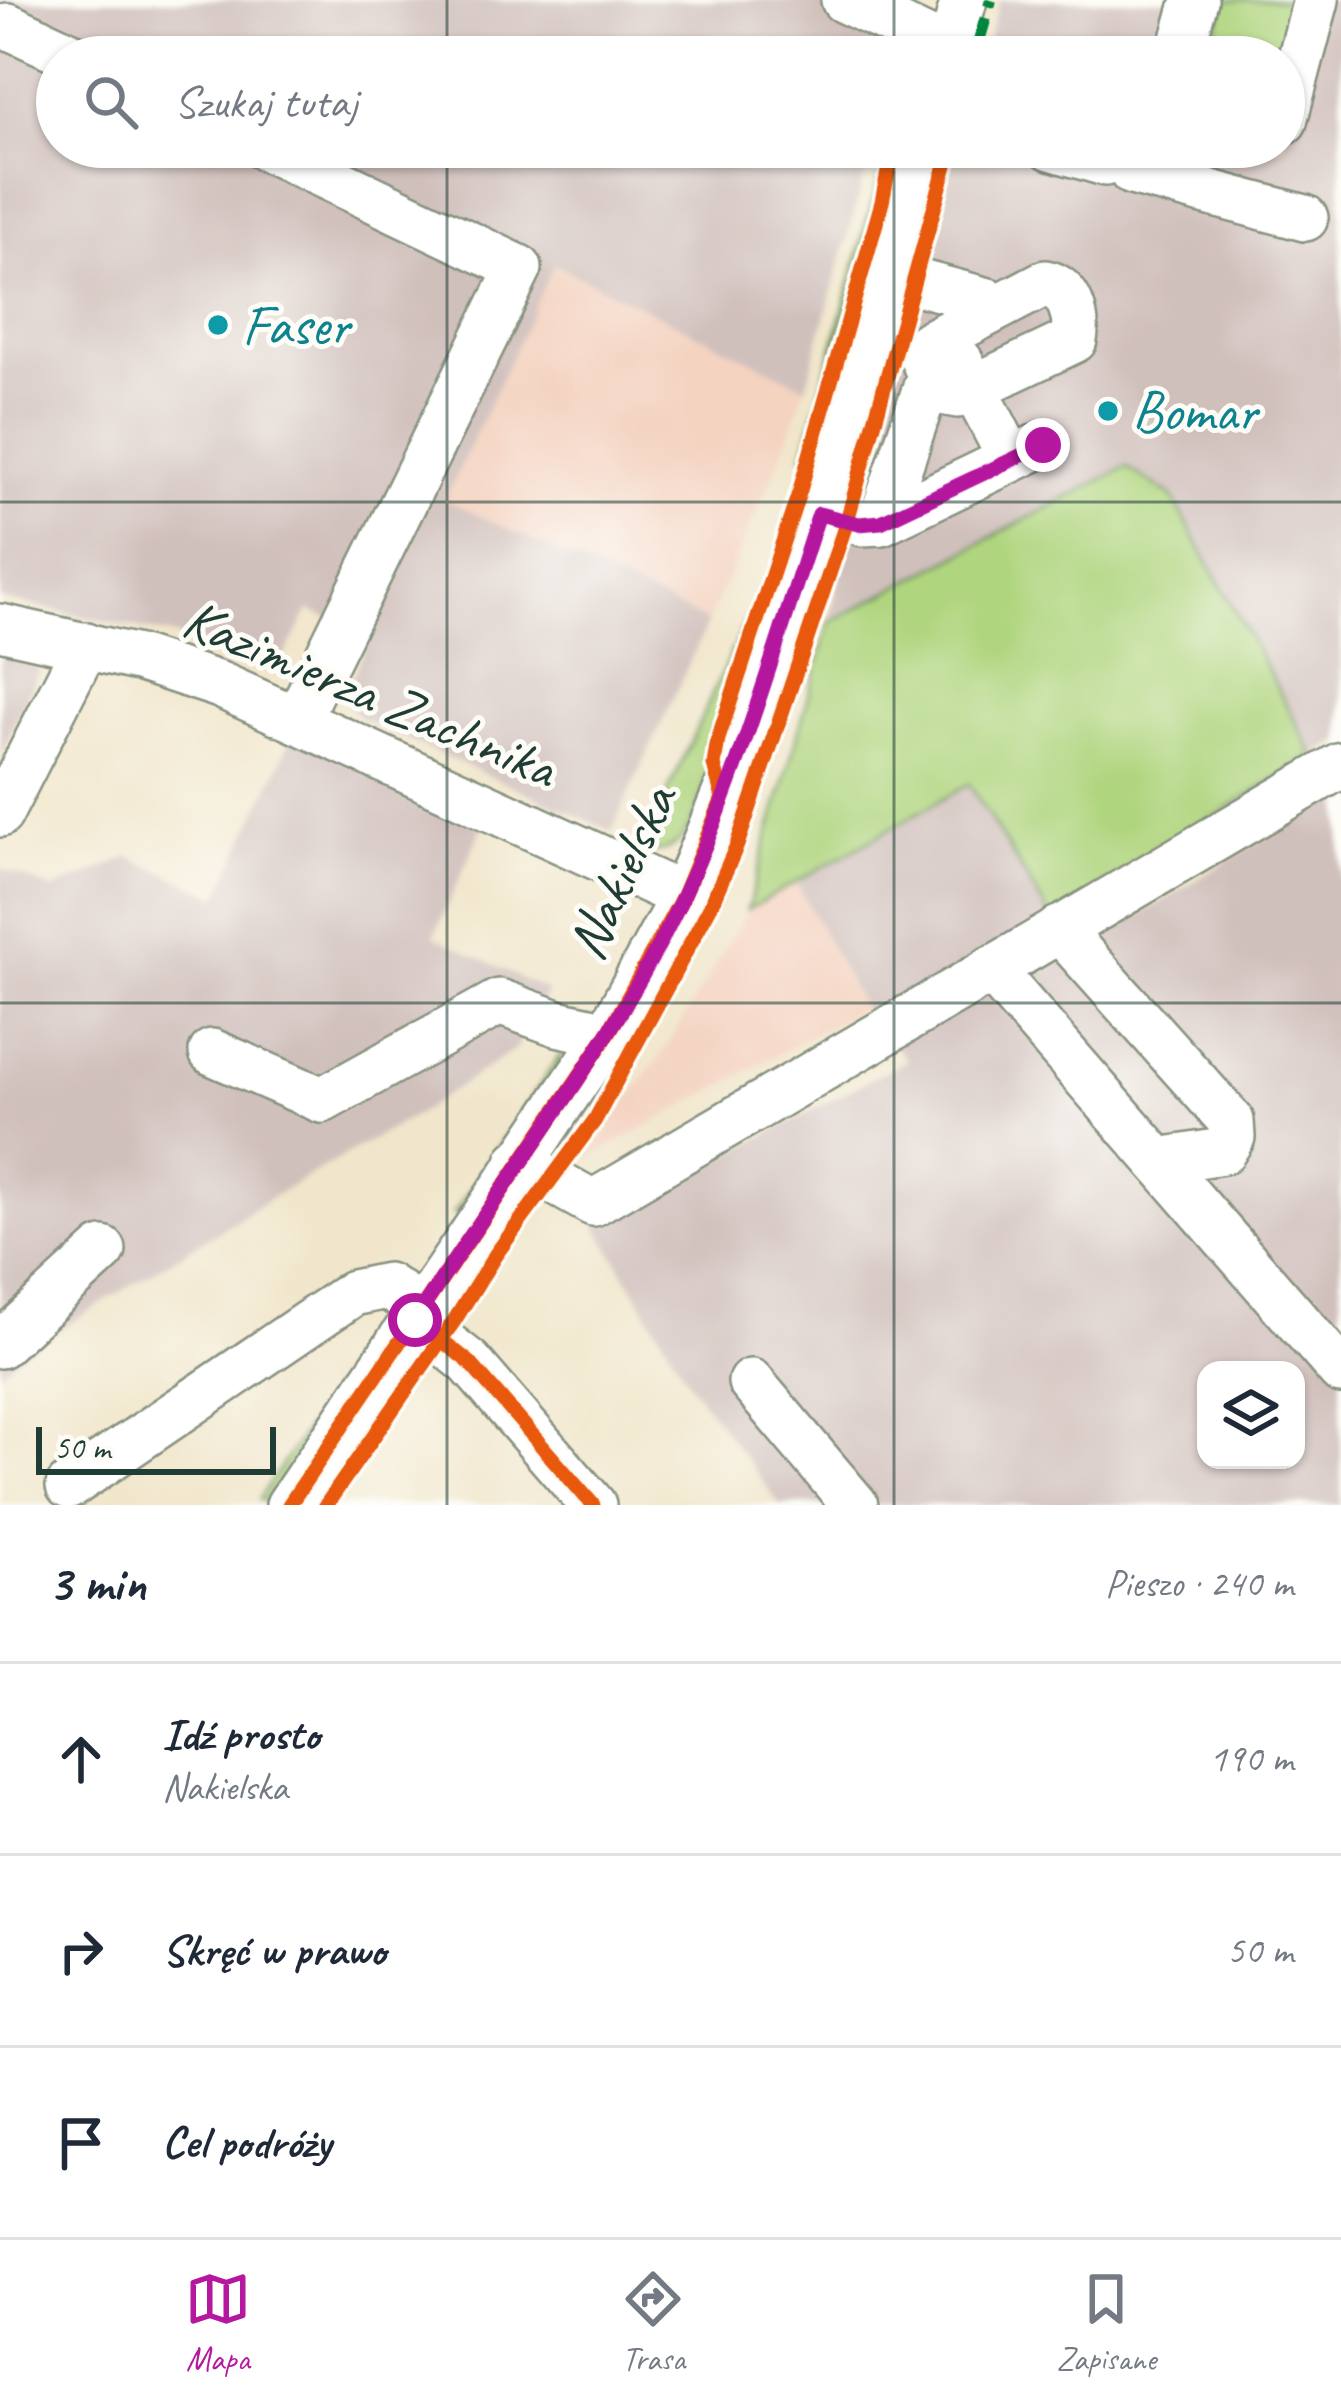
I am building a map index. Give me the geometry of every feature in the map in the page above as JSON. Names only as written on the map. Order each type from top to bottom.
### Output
[{"type":"street","points":[[844,0],[915,36]]},
{"type":"street","points":[[954,36],[964,0]]},
{"type":"street","points":[[1185,36],[1195,0]]},
{"type":"street","points":[[1305,42],[1316,0]]},
{"type":"street","points":[[9,23],[36,37]]},
{"type":"street","points":[[301,719],[306,700],[519,268],[308,168]]},
{"type":"street","name":"Nakielska","points":[[289,1505],[608,1034],[683,896],[736,766],[819,514],[916,168]]},
{"type":"street","points":[[1129,168],[1305,218]]},
{"type":"street","points":[[819,514],[859,524],[881,522],[1027,452],[1014,369],[987,312],[988,301],[886,274]]},
{"type":"street","points":[[987,312],[1014,369]]},
{"type":"street","points":[[987,312],[926,349],[923,358],[929,375],[947,395],[1014,369]]},
{"type":"street","points":[[881,522],[929,375]]},
{"type":"street","name":"Kazimierza Zachnika","points":[[0,627],[86,645],[220,685],[683,896]]},
{"type":"street","points":[[0,814],[86,645]]},
{"type":"street","points":[[519,1162],[593,1203],[991,968],[1338,772]]},
{"type":"street","points":[[1059,929],[1231,1120],[1232,1137],[1222,1151],[1159,1161]]},
{"type":"street","points":[[991,968],[1341,1371]]},
{"type":"street","points":[[212,1052],[322,1100],[499,1002],[556,1023],[608,1034]]},
{"type":"street","points":[[0,1345],[103,1250]]},
{"type":"street","points":[[69,1486],[353,1293],[388,1286],[469,1362],[592,1505]]},
{"type":"street","points":[[751,1382],[855,1505]]},
{"type":"shaded area","points":[[0,0],[909,0],[901,36],[36,36],[36,168],[866,168],[806,387],[554,264],[445,500],[708,622],[612,831],[361,719],[344,698],[370,636],[309,610],[281,664],[260,668],[198,641],[0,599]]},
{"type":"shaded area","points":[[1000,0],[1341,0],[1341,740],[1314,755],[1252,637],[1127,467],[830,622],[856,494],[951,168],[1305,168],[1305,36],[989,36]]},
{"type":"shaded area","points":[[554,264],[806,387],[777,467],[708,622],[445,501]]},
{"type":"shaded area","points":[[0,650],[44,659],[0,757]]},
{"type":"shaded area","points":[[292,737],[483,825],[434,936],[547,991],[516,1049],[22,1353],[0,1372],[0,868],[54,890],[129,857],[219,897]]},
{"type":"shaded area","points":[[970,784],[1051,918],[1081,951],[1341,791],[1341,1505],[780,1505],[692,1387],[596,1225],[907,1060],[863,1008],[797,884]]},
{"type":"shaded area","points":[[797,884],[863,1008],[587,1159],[672,1038],[747,910]]},
{"type":"green space","points":[[1225,0],[1299,0],[1289,36],[1215,36]]},
{"type":"green space","points":[[882,168],[882,168],[864,249],[803,456]]},
{"type":"green space","points":[[907,297],[854,487],[849,483],[902,298]]},
{"type":"green space","points":[[1126,467],[1172,496],[1314,755],[1051,918],[969,784],[747,910],[830,622]]},
{"type":"green space","points":[[746,620],[753,623],[716,729],[697,810],[676,844],[661,851],[642,849]]},
{"type":"green space","points":[[561,1054],[559,1070],[461,1217],[454,1213]]},
{"type":"green space","points":[[383,1315],[388,1325],[266,1502],[259,1499]]},
{"type":"marked path","points":[[980,36],[991,0]]},
{"type":"cycle path","points":[[289,1505],[608,1034],[683,896],[723,798],[714,765],[718,739],[800,490],[889,168]]},
{"type":"cycle path","points":[[326,1505],[496,1254],[595,1120],[710,907],[737,845],[847,521],[945,168]]},
{"type":"cycle path","points":[[425,1327],[469,1362],[593,1505]]},
{"type":"place","name":"Faser","points":[[218,325]]},
{"type":"place","name":"Bomar","points":[[1108,411]]},
{"type":"route","points":[[415,1320],[608,1034],[683,896],[736,766],[819,514],[859,524],[881,522],[1043,445]]}]
